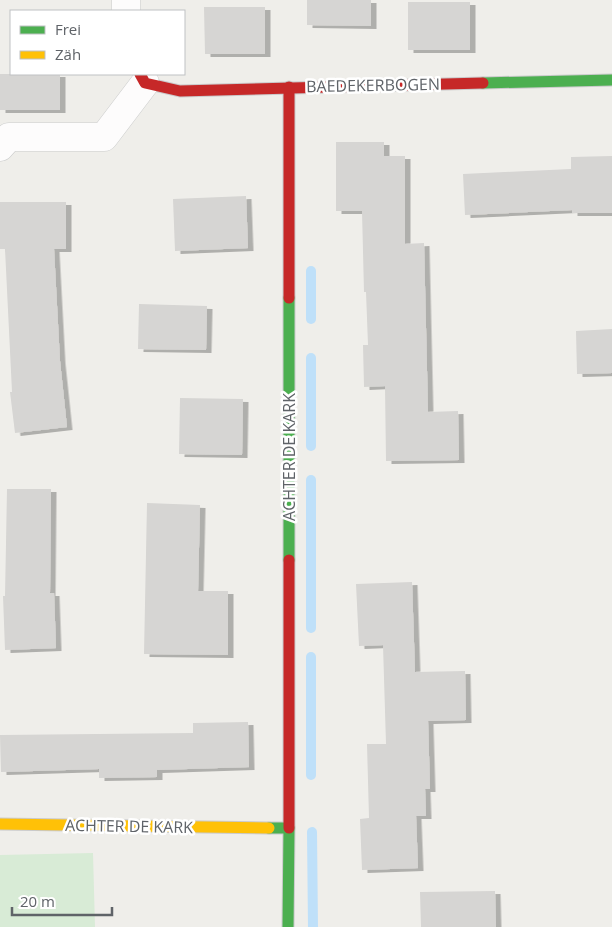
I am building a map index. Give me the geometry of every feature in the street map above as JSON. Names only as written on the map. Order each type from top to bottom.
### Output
[{"type":"street","name":"BAEDEKERBOGEN","points":[[142,79],[180,91],[612,80]]},
{"type":"street","points":[[0,147],[9,137],[104,137],[142,79]]},
{"type":"street","name":"ACHTER DE KARK","points":[[288,927],[289,87]]},
{"type":"street","name":"ACHTER DE KARK","points":[[0,824],[289,828]]},
{"type":"green space","points":[[93,853],[95,927],[0,927],[0,855]]},
{"type":"building","points":[[307,0],[371,0],[371,26],[307,25]]},
{"type":"building","points":[[408,2],[470,2],[470,50],[408,50]]},
{"type":"building","points":[[204,7],[265,7],[265,54],[205,54]]},
{"type":"building","points":[[0,74],[60,75],[60,110],[0,110]]},
{"type":"building","points":[[336,142],[384,142],[384,156],[405,156],[405,244],[424,243],[428,412],[458,411],[459,460],[386,461],[385,386],[364,387],[363,345],[368,345],[366,292],[364,292],[362,211],[336,211]]},
{"type":"building","points":[[612,156],[612,213],[572,213],[572,210],[465,215],[463,174],[571,169],[571,157]]},
{"type":"building","points":[[246,196],[248,248],[175,251],[173,199]]},
{"type":"building","points":[[0,202],[66,202],[66,249],[54,249],[60,361],[67,427],[15,433],[10,392],[12,392],[5,249],[0,249]]},
{"type":"building","points":[[139,304],[207,306],[206,350],[138,349]]},
{"type":"building","points":[[612,329],[612,373],[577,374],[576,331]]},
{"type":"building","points":[[180,398],[243,399],[242,455],[179,454]]},
{"type":"building","points":[[7,489],[51,489],[50,593],[54,593],[56,648],[5,650],[3,596],[5,596]]},
{"type":"building","points":[[147,503],[200,505],[198,591],[228,591],[228,655],[144,654]]},
{"type":"building","points":[[412,582],[415,672],[465,671],[466,720],[428,721],[430,789],[425,789],[426,816],[416,816],[418,868],[362,870],[360,819],[369,818],[367,744],[386,744],[383,645],[359,646],[356,584]]},
{"type":"building","points":[[248,722],[249,767],[157,770],[157,777],[99,778],[99,769],[1,772],[0,735],[193,733],[193,723]]},
{"type":"building","points":[[495,891],[496,927],[421,927],[420,892]]},
{"type":"waterway","points":[[311,271],[311,319]]},
{"type":"waterway","points":[[311,358],[311,446]]},
{"type":"waterway","points":[[311,480],[311,628]]},
{"type":"waterway","points":[[311,657],[311,775]]},
{"type":"waterway","points":[[312,832],[313,927]]},
{"type":"traffic: fast","points":[[483,83],[612,80]]},
{"type":"traffic: fast","points":[[289,298],[289,560]]},
{"type":"traffic: fast","points":[[269,828],[289,828],[288,927]]},
{"type":"traffic: slow","points":[[0,824],[269,828]]},
{"type":"traffic: jam","points":[[141,75],[145,83],[180,91],[483,83]]},
{"type":"traffic: jam","points":[[289,87],[289,298]]},
{"type":"traffic: jam","points":[[289,560],[289,828]]}]
